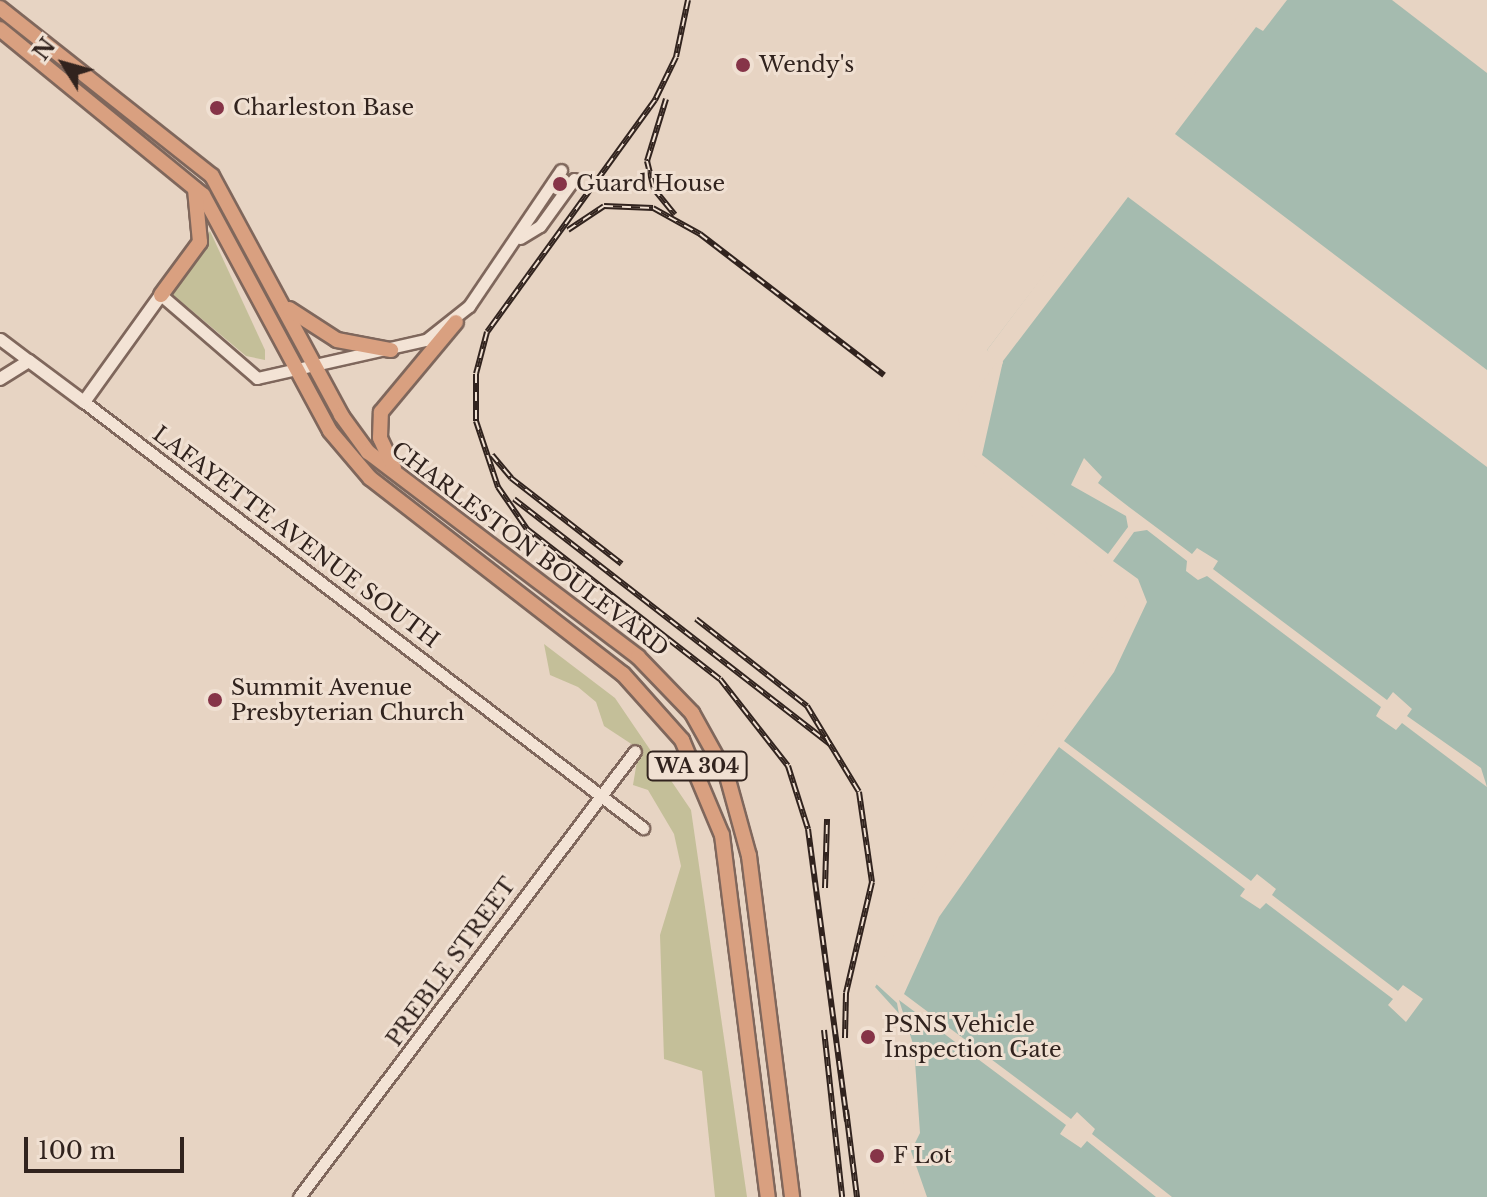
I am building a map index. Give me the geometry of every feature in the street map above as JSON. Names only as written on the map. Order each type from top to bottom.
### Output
[{"type":"highway","name":"CHARLESTON BOULEVARD","points":[[0,8],[212,176],[289,308],[318,370],[368,452],[638,657],[679,697],[711,744],[738,804],[749,856],[792,1197]]},
{"type":"highway","name":"CHARLESTON BOULEVARD","points":[[0,29],[194,185],[219,217],[330,431],[370,478],[623,674],[660,710],[692,757],[722,835],[768,1197]]},
{"type":"highway","points":[[161,295],[200,242],[194,185]]},
{"type":"highway","points":[[289,308],[337,340],[391,350]]},
{"type":"highway","points":[[402,477],[383,450],[381,412],[456,322]]},
{"type":"main road","points":[[84,402],[161,295]]},
{"type":"main road","points":[[0,379],[29,361]]},
{"type":"main road","name":"LAFAYETTE AVENUE SOUTH","points":[[29,361],[84,402]]},
{"type":"street","points":[[161,295],[244,373],[273,379],[391,350],[456,322],[520,238],[561,170]]},
{"type":"street","points":[[520,238],[540,226],[574,179]]},
{"type":"street","name":"LAFAYETTE AVENUE SOUTH","points":[[0,339],[29,361]]},
{"type":"street","name":"LAFAYETTE AVENUE SOUTH","points":[[84,402],[643,828]]},
{"type":"street","name":"PREBLE STREET","points":[[299,1197],[635,751]]},
{"type":"shaded area","points":[[1254,0],[1487,0],[1487,1197],[909,1197],[904,1019],[875,987],[1134,600],[968,454],[1003,362],[987,350]]},
{"type":"shaded area","points":[[210,231],[265,350],[265,360],[246,356],[172,294]]},
{"type":"shaded area","points":[[544,644],[615,698],[691,810],[747,1197],[715,1197],[702,1071],[664,1059],[660,935],[681,866],[674,834],[648,790],[633,785],[639,749],[604,726],[596,702],[578,687],[550,675]]},
{"type":"pier","points":[[1250,0],[1287,0],[1263,31],[1256,27],[1175,134],[1487,370],[1487,467],[1128,197],[1003,361],[982,455],[1108,554],[1128,527],[1126,516],[1071,485],[1084,458],[1102,477],[1098,483],[1129,507],[1192,554],[1197,548],[1218,561],[1213,569],[1387,700],[1393,692],[1412,709],[1407,716],[1481,768],[1487,787],[1402,723],[1396,730],[1376,716],[1381,707],[1207,576],[1198,580],[1186,571],[1187,561],[1147,530],[1134,532],[1113,561],[1138,579],[1147,602],[1114,672],[1064,741],[1251,881],[1257,874],[1276,889],[1272,895],[1398,991],[1403,985],[1423,999],[1406,1022],[1388,1005],[1393,999],[1266,903],[1260,909],[1240,896],[1245,889],[1059,747],[939,917],[904,994],[1071,1119],[1077,1112],[1095,1129],[1092,1134],[1172,1197],[1156,1197],[1087,1141],[1081,1148],[1060,1134],[1066,1125],[899,1000],[914,1047],[920,1133],[911,1151],[927,1197],[905,1197],[896,1123],[900,1020],[897,1003],[873,981],[905,911],[1129,600],[965,457],[958,416],[997,362],[987,350]]},
{"type":"pier","points":[[1392,0],[1487,0],[1487,73]]},
{"type":"railway","points":[[688,0],[676,57],[655,100],[487,332],[476,374],[476,421],[498,487],[527,529],[720,679],[788,766],[808,829],[847,1121]]},
{"type":"railway","points":[[666,99],[647,161],[654,189],[675,215]]},
{"type":"railway","points":[[568,230],[604,206],[653,208],[700,234],[884,375]]},
{"type":"railway","points":[[492,455],[511,478],[622,564]]},
{"type":"railway","points":[[514,499],[830,744]]},
{"type":"railway","points":[[696,619],[807,706],[859,792],[872,882],[846,993],[845,1038]]},
{"type":"railway","points":[[825,888],[827,819]]},
{"type":"railway","points":[[824,1030],[842,1197]]},
{"type":"railway","points":[[846,1110],[857,1197]]},
{"type":"place","name":"Wendy's","points":[[743,65]]},
{"type":"place","name":"Charleston Base","points":[[217,108]]},
{"type":"place","name":"Guard House","points":[[560,184]]},
{"type":"place","name":"Summit Avenue Presbyterian Church","points":[[215,700]]},
{"type":"place","name":"PSNS Vehicle Inspection Gate","points":[[868,1037]]},
{"type":"place","name":"F Lot","points":[[877,1156]]}]
